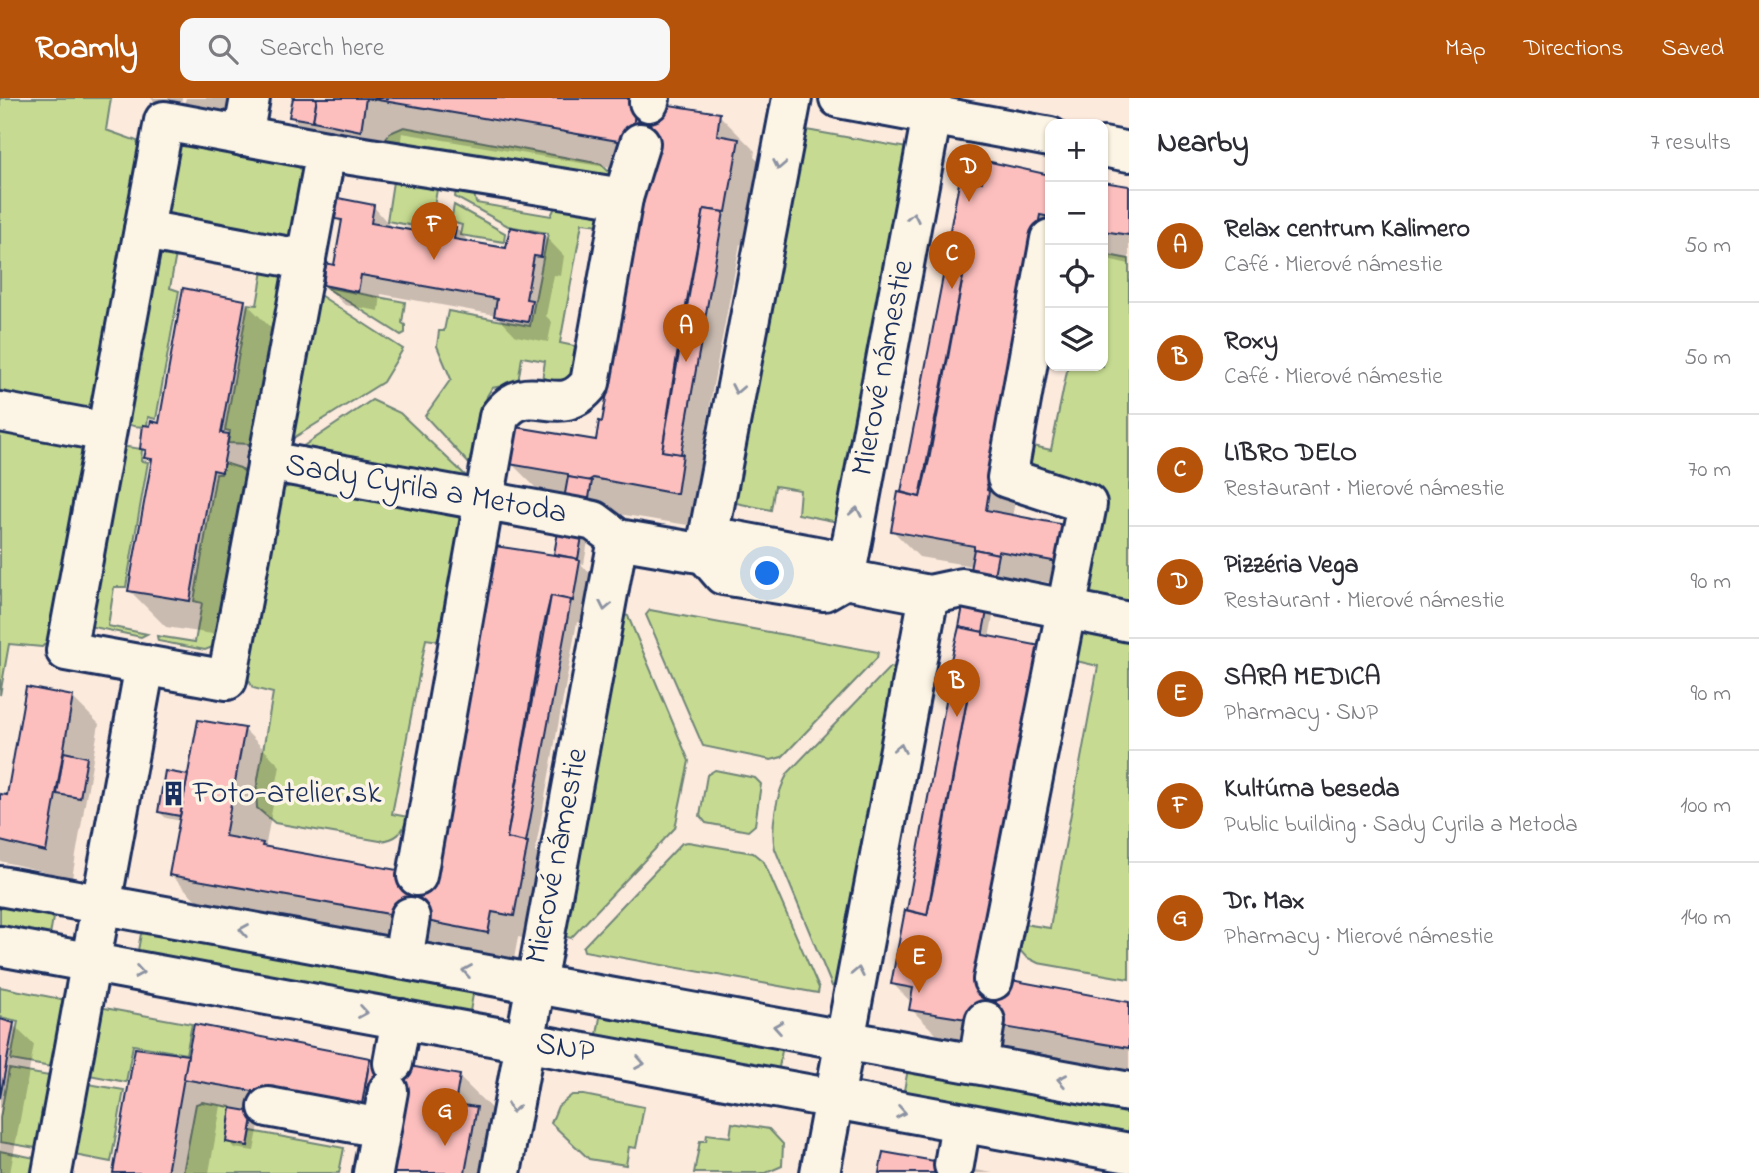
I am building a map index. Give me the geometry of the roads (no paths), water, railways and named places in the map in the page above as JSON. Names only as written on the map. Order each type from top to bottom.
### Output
[{"type":"street","points":[[243,136],[250,98]]},
{"type":"street","points":[[705,554],[792,98]]},
{"type":"street","points":[[854,99],[1045,136]]},
{"type":"street","name":"Mierové námestie","points":[[845,579],[932,115]]},
{"type":"street","name":"Sady Cyrila a Metoda","points":[[164,121],[326,151],[227,680],[66,651],[164,121]]},
{"type":"street","points":[[417,876],[482,500],[499,417],[509,404],[522,397],[566,402],[580,396],[590,383],[623,198],[640,143]]},
{"type":"street","points":[[1108,148],[1129,152]]},
{"type":"street","points":[[326,151],[623,198]]},
{"type":"street","points":[[144,229],[306,260]]},
{"type":"street","points":[[993,980],[1087,505],[1007,478],[1049,245]]},
{"type":"street","points":[[0,412],[106,432]]},
{"type":"street","name":"Sady Cyrila a Metoda","points":[[267,461],[585,519],[618,539]]},
{"type":"street","points":[[618,539],[705,554],[723,575],[824,591],[845,579],[929,595],[966,589],[1129,622]]},
{"type":"street","name":"Mierové námestie","points":[[501,1173],[618,539]]},
{"type":"street","points":[[820,1173],[929,595]]},
{"type":"street","points":[[52,1173],[145,665]]},
{"type":"street","name":"SNP","points":[[0,886],[1129,1092]]},
{"type":"street","points":[[403,959],[410,917]]},
{"type":"street","name":"SNP","points":[[0,946],[1129,1153]]},
{"type":"street","points":[[373,1173],[401,1019]]},
{"type":"street","points":[[978,1064],[985,1021]]},
{"type":"street","points":[[268,1107],[381,1128]]},
{"type":"street","points":[[954,1164],[961,1122]]},
{"type":"place","name":"Pizzéria Vega","points":[[969,202]]},
{"type":"place","name":"Kultúrna beseda","points":[[434,260]]},
{"type":"place","name":"LIBRO DELO","points":[[952,289]]},
{"type":"place","name":"Relax centrum Kalimero","points":[[686,362]]},
{"type":"place","name":"Roxy","points":[[957,717]]},
{"type":"place","name":"Foto-atelier.sk","points":[[173,794]]},
{"type":"place","name":"SARA MEDICA","points":[[919,993]]},
{"type":"place","name":"Dr. Max","points":[[445,1146]]}]
